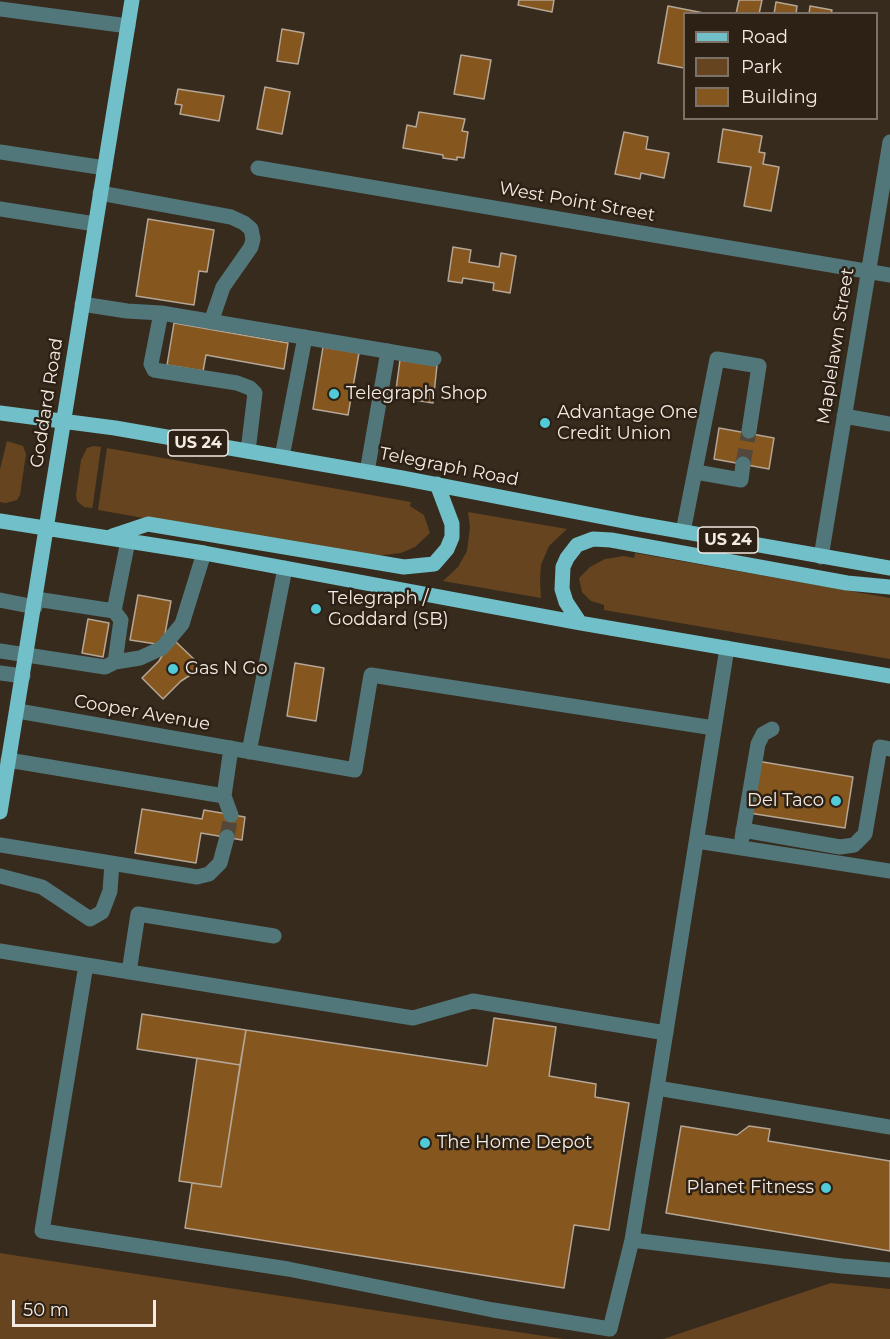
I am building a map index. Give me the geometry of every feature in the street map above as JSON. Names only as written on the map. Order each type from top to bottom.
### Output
[{"type":"main road","name":"Goddard Road","points":[[0,812],[132,0]]},
{"type":"main road","name":"Telegraph Road","points":[[0,413],[248,451],[890,568]]},
{"type":"main road","points":[[109,537],[148,524],[404,567],[434,564],[447,549],[452,537],[453,524],[437,484]]},
{"type":"main road","points":[[0,520],[204,553],[580,623],[890,676]]},
{"type":"main road","points":[[580,623],[566,602],[562,589],[562,567],[577,545],[593,539],[611,540],[847,583],[890,587]]},
{"type":"street","points":[[0,9],[128,26]]},
{"type":"street","name":"Maplelawn Street","points":[[821,557],[890,142]]},
{"type":"street","points":[[0,152],[105,168]]},
{"type":"street","name":"West Point Street","points":[[258,168],[890,275]]},
{"type":"street","points":[[100,193],[231,217],[251,229],[253,239],[251,247],[223,287],[211,322]]},
{"type":"street","points":[[0,209],[95,224]]},
{"type":"street","points":[[82,304],[161,313],[434,359]]},
{"type":"street","points":[[161,313],[151,364],[154,370],[237,383],[250,388],[255,393],[248,451]]},
{"type":"street","points":[[282,457],[305,337]]},
{"type":"street","points":[[367,472],[388,351]]},
{"type":"street","points":[[683,532],[717,359],[759,366],[749,431]]},
{"type":"street","points":[[844,416],[890,424]]},
{"type":"street","points":[[696,472],[741,480],[743,464]]},
{"type":"street","points":[[114,611],[128,541]]},
{"type":"street","points":[[0,651],[105,668],[116,662],[140,658],[162,648],[182,624],[204,553]]},
{"type":"street","points":[[255,753],[285,568]]},
{"type":"street","points":[[0,600],[114,611],[121,620],[116,662]]},
{"type":"street","points":[[86,965],[42,1231],[288,1269],[492,1310],[610,1329],[632,1240],[727,648]]},
{"type":"street","points":[[0,673],[23,676]]},
{"type":"street","name":"Cooper Avenue","points":[[18,711],[355,770],[371,675],[714,728]]},
{"type":"street","points":[[741,847],[758,744],[763,734],[772,729]]},
{"type":"street","points":[[231,748],[224,796],[231,814]]},
{"type":"street","points":[[743,830],[840,847],[854,845],[865,834],[885,748]]},
{"type":"street","points":[[8,760],[224,796]]},
{"type":"street","points":[[0,845],[197,877],[208,874],[220,864],[227,837]]},
{"type":"street","points":[[697,841],[890,871]]},
{"type":"street","points":[[0,876],[42,887],[90,919],[102,912],[110,891],[112,863]]},
{"type":"street","points":[[129,972],[138,914],[274,936]]},
{"type":"street","points":[[0,951],[413,1018],[473,1001],[666,1033]]},
{"type":"street","points":[[657,1088],[890,1127]]},
{"type":"street","points":[[632,1240],[890,1270]]},
{"type":"green space","points":[[7,441],[23,446],[26,454],[20,495],[17,500],[6,503],[0,502],[0,469]]},
{"type":"green space","points":[[101,447],[92,508],[84,507],[77,501],[76,495],[81,460],[87,448]]},
{"type":"green space","points":[[107,448],[411,502],[410,506],[424,515],[430,533],[415,547],[401,553],[367,557],[98,510]]},
{"type":"green space","points":[[468,512],[567,529],[549,546],[541,565],[541,598],[443,581],[458,567],[467,551],[470,527]]},
{"type":"green space","points":[[635,553],[890,598],[890,659],[604,610],[604,605],[591,601],[582,592],[579,578],[590,567],[605,559],[624,556],[634,558]]},
{"type":"green space","points":[[0,1253],[25,1257],[564,1339],[0,1339]]},
{"type":"green space","points":[[831,1283],[890,1289],[890,1339],[663,1339]]},
{"type":"building","points":[[519,0],[554,0],[552,12],[518,5]]},
{"type":"building","points":[[739,0],[762,0],[759,12],[736,12]]},
{"type":"building","points":[[776,2],[797,6],[796,12],[774,12]]},
{"type":"building","points":[[668,6],[699,12],[683,12],[683,68],[658,63]]},
{"type":"building","points":[[810,6],[832,10],[832,12],[809,12]]},
{"type":"building","points":[[282,29],[304,33],[298,64],[277,61]]},
{"type":"building","points":[[461,55],[491,60],[484,99],[454,94]]},
{"type":"building","points":[[265,87],[290,92],[282,134],[257,129]]},
{"type":"building","points":[[178,89],[224,96],[219,121],[180,114],[182,105],[175,104]]},
{"type":"building","points":[[419,112],[465,119],[462,131],[468,132],[464,158],[457,157],[457,160],[443,158],[443,155],[403,148],[407,125],[416,127]]},
{"type":"building","points":[[723,129],[762,136],[759,152],[765,153],[763,164],[779,167],[771,211],[744,206],[751,167],[718,162]]},
{"type":"building","points":[[624,132],[648,137],[646,149],[669,153],[664,178],[641,173],[640,179],[615,174]]},
{"type":"building","points":[[148,219],[214,230],[207,272],[199,271],[194,305],[136,296]]},
{"type":"building","points":[[453,247],[471,250],[469,262],[499,267],[501,253],[516,256],[510,293],[493,290],[494,283],[463,278],[462,283],[448,281]]},
{"type":"building","points":[[174,323],[288,343],[284,369],[206,355],[203,371],[167,365]]},
{"type":"building","points":[[323,347],[359,353],[348,415],[313,409]]},
{"type":"building","points":[[400,360],[437,365],[433,403],[395,397]]},
{"type":"building","points":[[719,428],[774,438],[769,469],[714,459]]},
{"type":"building","points":[[138,595],[171,601],[163,645],[130,640]]},
{"type":"building","points":[[88,619],[109,623],[103,657],[82,653]]},
{"type":"building","name":"Gas N Go","points":[[176,642],[198,663],[192,674],[181,681],[163,699],[142,678],[159,661],[166,649]]},
{"type":"building","points":[[295,663],[324,668],[316,721],[287,716]]},
{"type":"building","points":[[757,761],[853,777],[845,828],[749,813]]},
{"type":"building","points":[[142,809],[202,819],[204,810],[245,817],[242,840],[201,833],[196,863],[135,853]]},
{"type":"building","points":[[142,1014],[246,1030],[240,1065],[137,1049]]},
{"type":"building","name":"The Home Depot","points":[[494,1018],[556,1027],[549,1076],[596,1084],[595,1097],[629,1103],[609,1230],[574,1225],[564,1288],[185,1228],[192,1183],[221,1187],[246,1030],[487,1066]]},
{"type":"building","points":[[197,1058],[240,1065],[221,1187],[179,1181]]},
{"type":"building","points":[[681,1126],[737,1135],[749,1126],[770,1129],[768,1141],[890,1161],[890,1251],[666,1213]]},
{"type":"tunnel","points":[[743,464],[749,431]]},
{"type":"tunnel","points":[[227,837],[231,815]]},
{"type":"place","name":"Telegraph Shop","points":[[334,394]]},
{"type":"place","name":"Advantage One Credit Union","points":[[545,423]]},
{"type":"place","name":"Telegraph / Goddard (SB)","points":[[316,609]]},
{"type":"place","name":"Gas N Go","points":[[173,669]]},
{"type":"place","name":"Del Taco","points":[[836,801]]},
{"type":"place","name":"The Home Depot","points":[[425,1143]]},
{"type":"place","name":"Planet Fitness","points":[[826,1188]]}]
